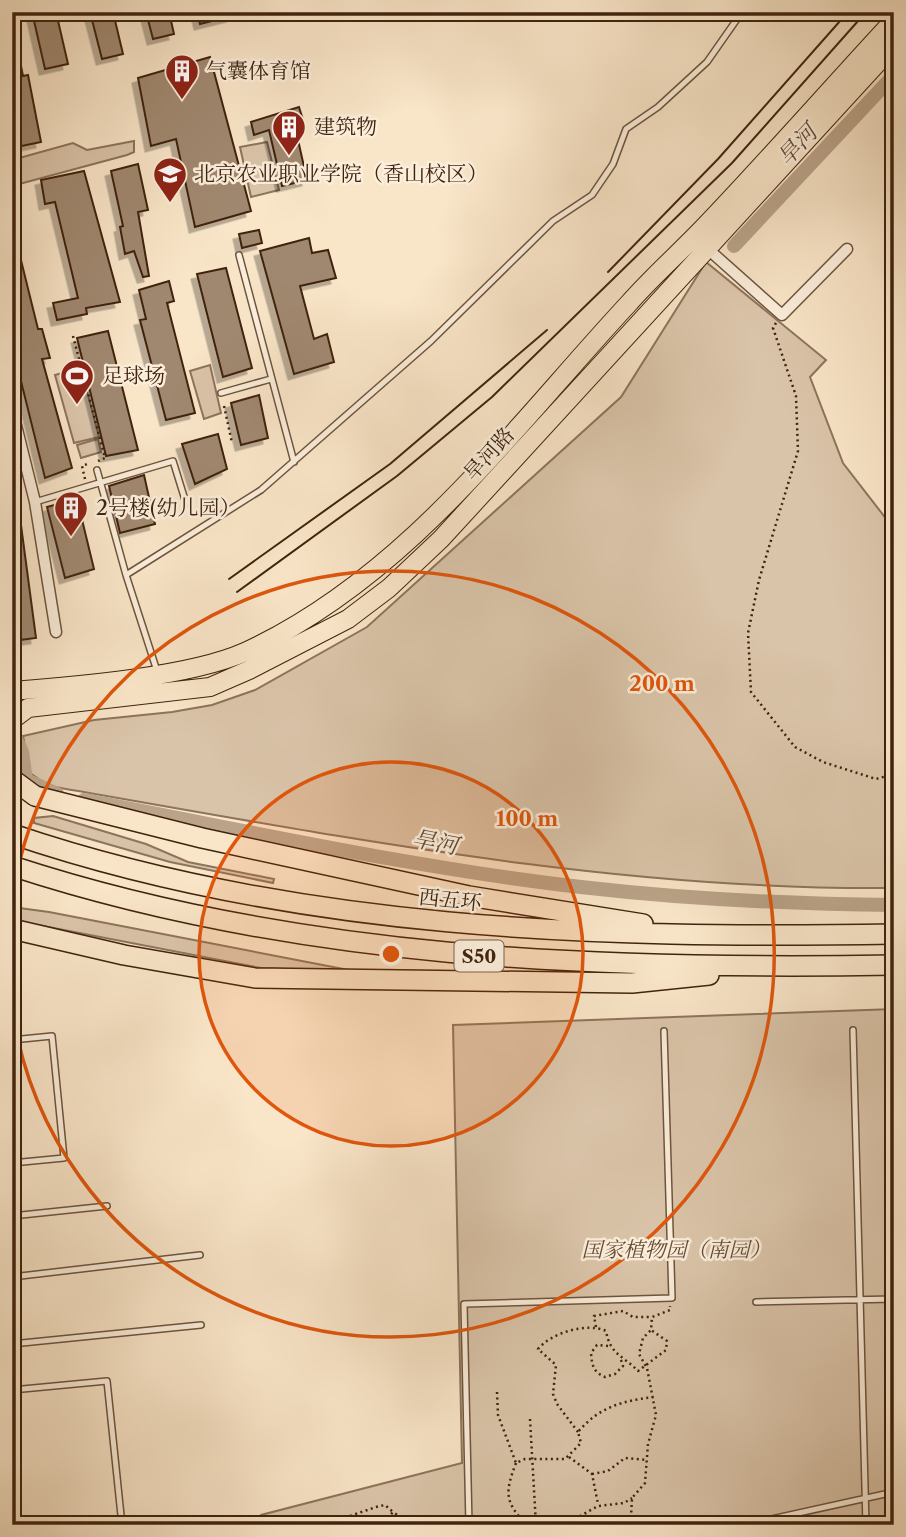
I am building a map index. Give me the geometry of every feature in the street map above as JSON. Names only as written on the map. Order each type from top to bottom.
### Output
[{"type":"highway","points":[[12,779],[35,796],[202,838],[469,896],[727,937]]},
{"type":"highway","name":"西五环","points":[[12,834],[77,856],[230,892],[379,916],[526,930],[727,937],[894,934]]},
{"type":"highway","name":"S50","points":[[12,866],[70,885],[226,922],[377,944],[523,960],[791,967],[894,965]]},
{"type":"highway","points":[[12,929],[124,955],[255,978],[632,984],[791,967]]},
{"type":"main road","name":"旱河路","points":[[12,691],[158,674],[243,653],[326,607],[376,572],[426,526],[632,300],[894,20]]},
{"type":"main road","name":"旱河路","points":[[12,720],[28,708],[210,687],[348,619],[389,588],[441,539],[639,321],[709,251],[894,45]]},
{"type":"street","points":[[709,251],[782,315],[847,249]]},
{"type":"street","points":[[12,409],[35,502],[56,632]]},
{"type":"lane","points":[[126,575],[261,490],[475,300],[553,221],[593,195],[613,164],[626,129],[658,107],[707,62],[741,12]]},
{"type":"lane","points":[[239,255],[294,462]]},
{"type":"lane","points":[[221,393],[271,379]]},
{"type":"lane","points":[[35,502],[173,460],[186,503]]},
{"type":"lane","points":[[97,470],[126,575],[158,674]]},
{"type":"lane","points":[[853,1030],[866,1525]]},
{"type":"lane","points":[[470,1525],[464,1304],[671,1298],[664,1031]]},
{"type":"lane","points":[[12,1040],[52,1036],[64,1157],[12,1163]]},
{"type":"lane","points":[[12,1216],[107,1206]]},
{"type":"lane","points":[[12,1278],[200,1255]]},
{"type":"lane","points":[[756,1302],[894,1299]]},
{"type":"lane","points":[[12,1344],[201,1325]]},
{"type":"lane","points":[[12,1390],[107,1381],[122,1525]]},
{"type":"lane","points":[[744,1525],[894,1492]]},
{"type":"path","points":[[782,315],[773,328],[796,396],[798,451],[753,607],[748,633],[751,692],[795,747],[823,762],[876,779],[894,774]]},
{"type":"path","points":[[73,336],[105,458],[95,462]]},
{"type":"path","points":[[224,406],[232,443]]},
{"type":"path","points":[[596,1326],[594,1316],[611,1311],[623,1311],[633,1317],[652,1317],[670,1310],[671,1298]]},
{"type":"path","points":[[530,1419],[536,1525],[573,1520],[598,1506],[624,1503],[632,1498],[645,1483],[656,1415],[647,1368],[639,1354],[643,1338],[651,1331],[652,1317]]},
{"type":"path","points":[[569,1457],[581,1443],[578,1432],[556,1404],[553,1394],[556,1365],[538,1349],[546,1339],[558,1333],[596,1326],[606,1331],[608,1346],[623,1366],[615,1374],[605,1377],[598,1374],[592,1366],[591,1353],[597,1345],[608,1346]]},
{"type":"path","points":[[621,1360],[629,1362],[638,1371],[647,1368],[666,1350],[667,1341],[651,1331]]},
{"type":"path","points":[[497,1392],[498,1415],[516,1463],[507,1495],[512,1509],[527,1525]]},
{"type":"path","points":[[578,1432],[591,1416],[605,1407],[654,1397]]},
{"type":"path","points":[[516,1463],[532,1459],[569,1457],[592,1474],[598,1506]]},
{"type":"path","points":[[592,1474],[608,1471],[625,1458],[647,1460]]},
{"type":"path","points":[[622,1525],[631,1517],[632,1498]]},
{"type":"path","points":[[324,1525],[385,1505],[403,1519],[414,1516],[422,1518],[425,1525]]},
{"type":"path","points":[[389,1525],[384,1522],[393,1512]]},
{"type":"path","points":[[585,1515],[589,1525]]},
{"type":"green space","points":[[134,141],[134,152],[127,155],[12,186],[12,160],[73,143],[87,150]]},
{"type":"green space","points":[[267,142],[279,190],[251,197],[240,147]]},
{"type":"green space","points":[[706,262],[826,360],[810,377],[843,463],[894,529],[894,888],[681,880],[469,856],[49,786],[30,773],[23,736],[94,720],[212,705],[255,690],[367,627],[621,397]]},
{"type":"green space","points":[[210,365],[221,413],[204,419],[190,371]]},
{"type":"green space","name":"足球场","points":[[81,368],[99,437],[74,443],[55,375]]},
{"type":"green space","points":[[98,439],[101,452],[81,458],[77,445]]},
{"type":"green space","points":[[53,816],[146,844],[188,862],[274,879],[273,883],[170,862],[34,823],[34,818]]},
{"type":"green space","points":[[12,907],[359,972],[261,968],[12,920]]},
{"type":"green space","name":"国家植物园（南园）","points":[[894,1009],[894,1525],[254,1525],[261,1515],[462,1463],[453,1025]]},
{"type":"building","points":[[32,12],[56,12],[68,64],[45,69]]},
{"type":"building","points":[[90,12],[113,12],[123,54],[102,59]]},
{"type":"building","points":[[146,12],[169,12],[174,34],[153,39]]},
{"type":"building","points":[[197,12],[231,12],[232,16],[200,24]]},
{"type":"building","points":[[12,46],[17,46],[23,76],[28,75],[41,142],[12,148]]},
{"type":"building","points":[[210,57],[251,211],[195,227],[176,139],[151,146],[138,78]]},
{"type":"building","name":"建筑物","points":[[299,107],[303,120],[294,122],[307,180],[282,186],[269,130],[254,135],[251,122]]},
{"type":"building","points":[[138,164],[148,210],[138,212],[149,276],[143,277],[134,251],[125,254],[120,227],[123,226],[111,171]]},
{"type":"building","points":[[84,171],[120,302],[86,308],[87,314],[57,320],[53,303],[78,298],[55,202],[45,204],[41,180]]},
{"type":"building","points":[[259,230],[262,243],[242,248],[239,234]]},
{"type":"building","points":[[309,238],[312,253],[328,250],[336,278],[300,286],[314,339],[327,334],[334,362],[294,374],[260,251]]},
{"type":"building","points":[[16,240],[38,329],[42,329],[50,358],[42,359],[72,468],[45,478],[12,345],[12,335],[17,334],[12,315],[12,241]]},
{"type":"building","points":[[226,268],[252,368],[223,377],[197,274]]},
{"type":"building","points":[[169,281],[174,301],[167,303],[195,413],[166,420],[140,320],[146,319],[139,290]]},
{"type":"building","points":[[108,331],[138,450],[106,456],[77,338]]},
{"type":"building","points":[[259,395],[268,438],[241,445],[231,403]]},
{"type":"building","points":[[218,434],[227,469],[195,484],[182,444]]},
{"type":"building","points":[[144,475],[155,524],[120,533],[109,486]]},
{"type":"building","name":"2号楼(幼儿园）","points":[[77,499],[94,569],[65,578],[47,507]]},
{"type":"building","points":[[12,510],[19,510],[36,638],[12,641]]},
{"type":"waterway","name":"旱河","points":[[734,246],[894,75]]},
{"type":"waterway","name":"旱河","points":[[12,731],[22,752],[26,780],[57,794]]},
{"type":"waterway","name":"旱河","points":[[84,800],[332,848],[518,879],[698,898],[894,905]]},
{"type":"tram line","points":[[608,272],[718,159],[848,12]]},
{"type":"tram line","points":[[237,592],[397,476],[492,397],[732,163],[866,12]]},
{"type":"tram line","points":[[229,579],[390,464],[547,330]]},
{"type":"place","name":"气囊体育馆","points":[[182,101]]},
{"type":"place","name":"建筑物","points":[[289,157]]},
{"type":"place","name":"北京农业职业学院（香山校区）","points":[[170,204]]},
{"type":"place","name":"足球场","points":[[77,406]]},
{"type":"place","name":"2号楼(幼儿园）","points":[[71,538]]}]
